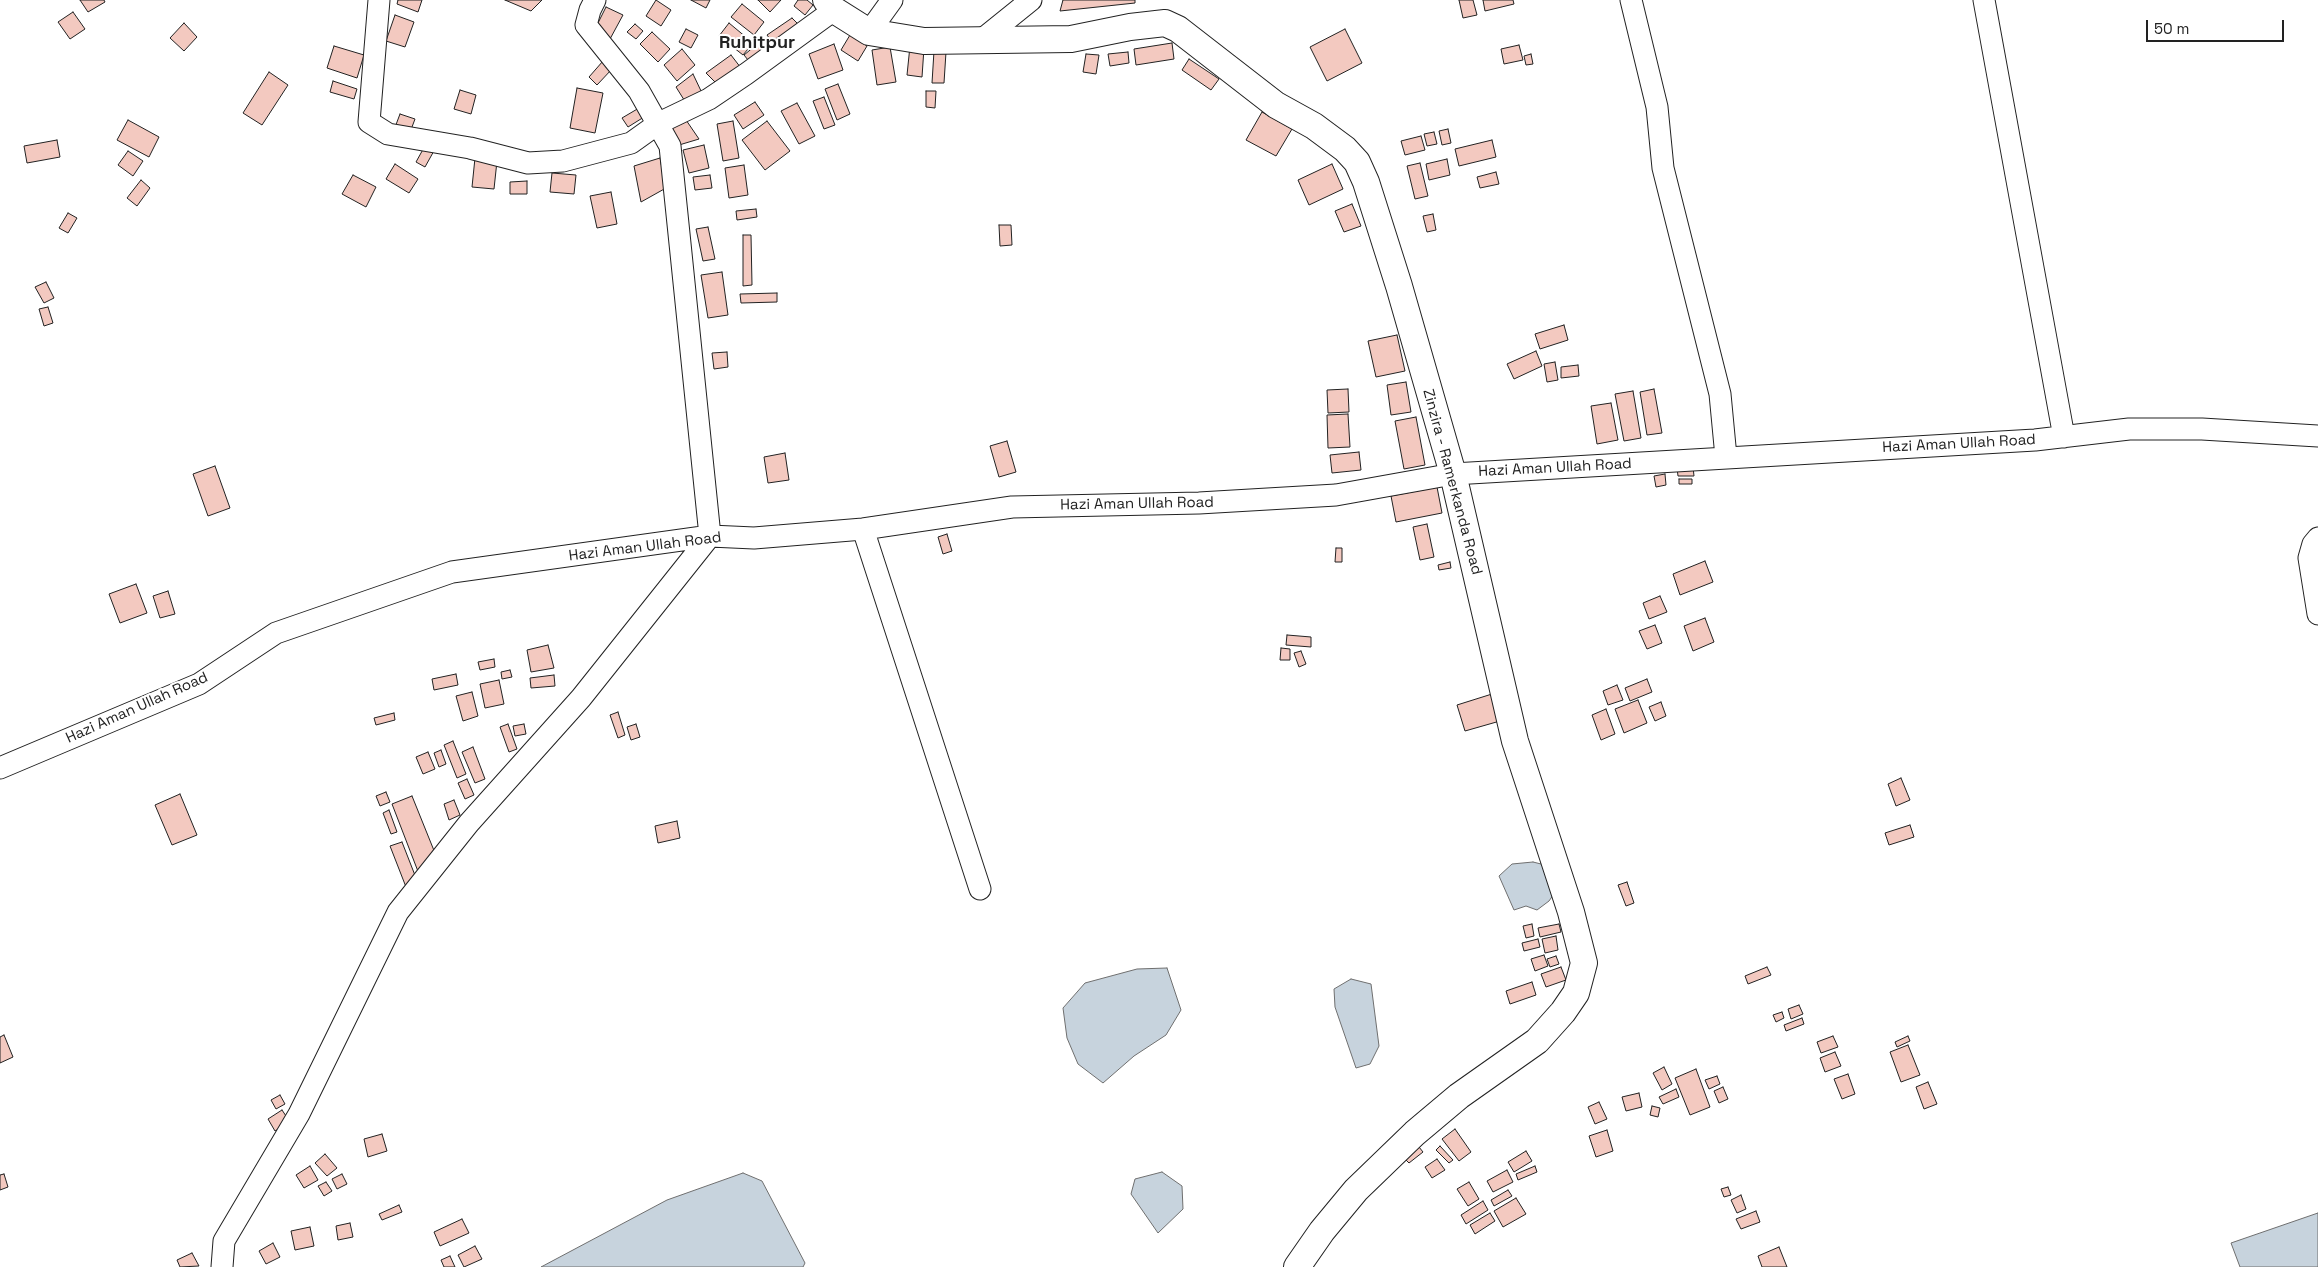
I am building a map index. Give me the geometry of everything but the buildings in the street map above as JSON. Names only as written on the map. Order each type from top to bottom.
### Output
[{"type":"main road","name":"Zinzira - Ramerkanda Road","points":[[830,5],[869,32],[924,42],[1071,40],[1130,27],[1165,23],[1178,29],[1276,105],[1314,126],[1345,149],[1357,162],[1366,182],[1399,286],[1453,474],[1515,740],[1571,912],[1584,963],[1576,993],[1563,1012],[1537,1041],[1459,1096],[1415,1133],[1356,1190],[1322,1231],[1297,1267]]},
{"type":"street","points":[[379,0],[369,122],[388,134],[470,148],[528,163],[563,161],[631,144],[659,123],[709,99],[830,5]]},
{"type":"street","points":[[222,1267],[224,1240],[299,1114],[398,912],[469,823],[581,698],[710,536],[672,154],[659,123],[640,91],[586,25],[590,10],[596,0]]},
{"type":"street","points":[[869,32],[892,0]]},
{"type":"street","points":[[979,42],[1031,0]]},
{"type":"street","points":[[1631,0],[1656,100],[1663,168],[1720,394],[1726,457]]},
{"type":"street","points":[[1984,0],[2064,437]]},
{"type":"street","name":"Hazi Aman Ullah Road","points":[[0,768],[198,684],[276,633],[452,572],[710,536],[754,538],[863,529],[1012,507],[1199,503],[1336,496],[1453,474],[2064,437],[2129,429],[2202,429],[2318,436]]},
{"type":"street","points":[[863,529],[980,889]]},
{"type":"street","points":[[2318,538],[2313,544],[2309,558],[2318,614]]},
{"type":"shaded area","points":[[1533,862],[1549,866],[1558,888],[1549,901],[1537,910],[1526,906],[1514,910],[1499,876],[1512,864]]},
{"type":"shaded area","points":[[1167,968],[1181,1010],[1166,1035],[1134,1056],[1103,1083],[1078,1064],[1067,1038],[1063,1008],[1085,983],[1137,969]]},
{"type":"shaded area","points":[[1351,979],[1371,984],[1379,1046],[1370,1064],[1356,1068],[1335,1007],[1334,989]]},
{"type":"shaded area","points":[[1162,1172],[1182,1186],[1183,1209],[1158,1233],[1131,1194],[1135,1179]]},
{"type":"shaded area","points":[[743,1173],[762,1181],[805,1263],[803,1267],[541,1267],[667,1200]]},
{"type":"shaded area","points":[[2318,1213],[2318,1267],[2240,1267],[2231,1243]]},
{"type":"district","name":"Ruhitpur","points":[[757,43]]}]
